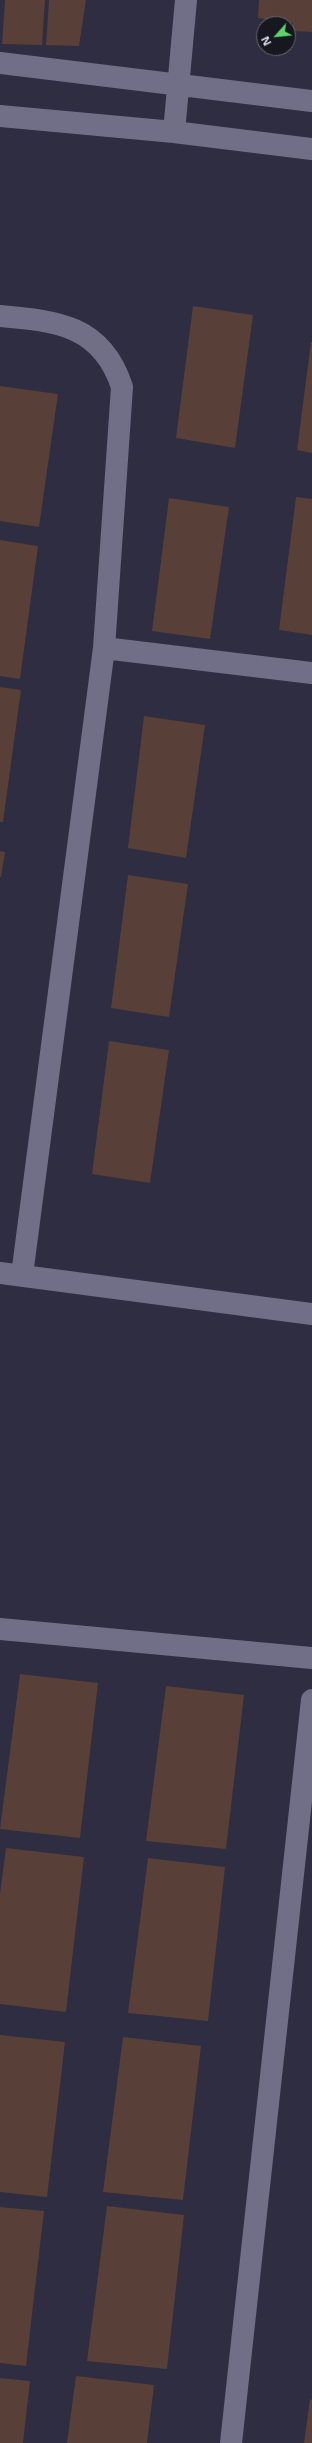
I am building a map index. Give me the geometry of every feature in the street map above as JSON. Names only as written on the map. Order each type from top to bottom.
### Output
[{"type":"street","points":[[174,132],[177,84],[186,0]]},
{"type":"street","points":[[0,63],[312,101]]},
{"type":"street","points":[[0,116],[174,132],[312,149]]},
{"type":"street","points":[[0,316],[48,320],[70,327],[88,337],[102,351],[116,371],[122,387],[104,648],[22,1275]]},
{"type":"street","points":[[104,648],[312,672]]},
{"type":"street","points":[[0,1273],[312,1314]]},
{"type":"street","points":[[0,1629],[312,1658]]},
{"type":"street","points":[[231,2443],[312,1700]]},
{"type":"building","points":[[5,0],[45,0],[42,45],[2,44]]},
{"type":"building","points":[[49,0],[86,0],[79,46],[46,45]]},
{"type":"building","points":[[259,0],[312,0],[312,32],[296,31],[296,16],[258,16]]},
{"type":"building","points":[[193,306],[253,315],[235,448],[176,438]]},
{"type":"building","points":[[312,342],[312,453],[297,450]]},
{"type":"building","points":[[0,386],[58,394],[39,527],[0,521]]},
{"type":"building","points":[[296,497],[312,499],[312,635],[279,630]]},
{"type":"building","points":[[169,498],[229,507],[210,639],[152,631]]},
{"type":"building","points":[[0,540],[38,546],[20,679],[0,676]]},
{"type":"building","points":[[0,687],[21,690],[3,822],[0,822]]},
{"type":"building","points":[[144,716],[205,725],[186,858],[128,848]]},
{"type":"building","points":[[0,851],[5,852],[1,877],[0,877]]},
{"type":"building","points":[[128,875],[188,884],[169,1017],[111,1008]]},
{"type":"building","points":[[109,1041],[169,1050],[150,1183],[92,1174]]},
{"type":"building","points":[[20,1674],[98,1683],[80,1838],[0,1829]]},
{"type":"building","points":[[166,1686],[244,1695],[226,1849],[146,1841]]},
{"type":"building","points":[[6,1848],[84,1857],[66,2012],[0,2004],[0,1894]]},
{"type":"building","points":[[148,1858],[225,1867],[208,2021],[128,2013]]},
{"type":"building","points":[[0,2035],[65,2042],[47,2197],[0,2192]]},
{"type":"building","points":[[123,2037],[201,2046],[183,2200],[103,2192]]},
{"type":"building","points":[[107,2206],[184,2215],[167,2369],[87,2361]]},
{"type":"building","points":[[0,2207],[44,2211],[26,2366],[0,2363]]},
{"type":"building","points":[[76,2376],[154,2385],[147,2443],[67,2443]]},
{"type":"building","points":[[0,2378],[30,2381],[23,2443],[0,2443]]},
{"type":"building","points":[[310,2399],[312,2400],[312,2443],[304,2443]]}]
